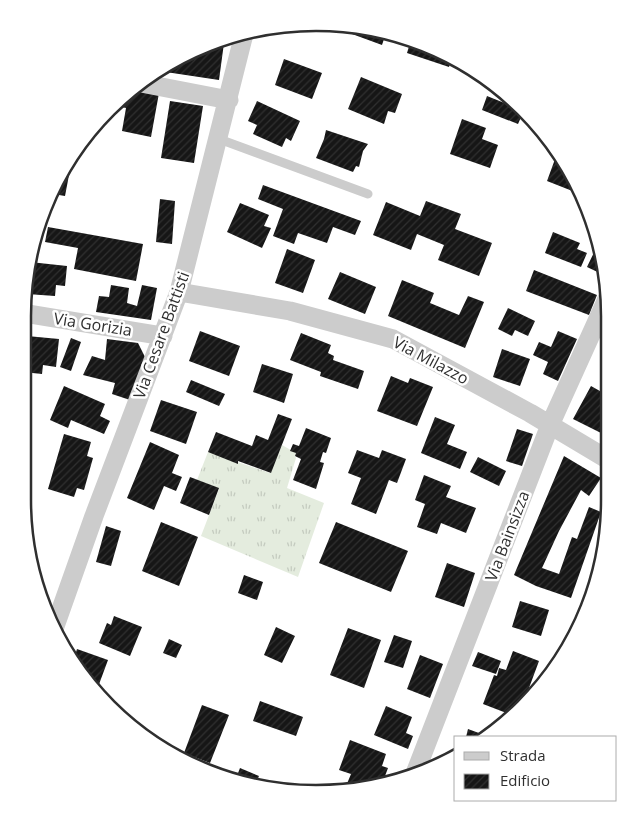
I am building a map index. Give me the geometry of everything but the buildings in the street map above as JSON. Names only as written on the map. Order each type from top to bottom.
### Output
[{"type":"street","name":"Via Cesare Battisti","points":[[57,618],[179,292],[242,41]]},
{"type":"street","points":[[150,85],[229,100]]},
{"type":"street","name":"Via Milazzo","points":[[179,292],[290,311],[393,338],[601,455]]},
{"type":"street","name":"Via Bainsizza","points":[[418,766],[550,425],[601,313]]},
{"type":"street","name":"Via Gorizia","points":[[31,314],[163,336]]},
{"type":"lane","points":[[219,139],[368,194]]},
{"type":"green space","points":[[282,445],[296,453],[287,488],[324,503],[298,577],[201,536],[219,489],[197,480],[208,452],[270,473]]}]
